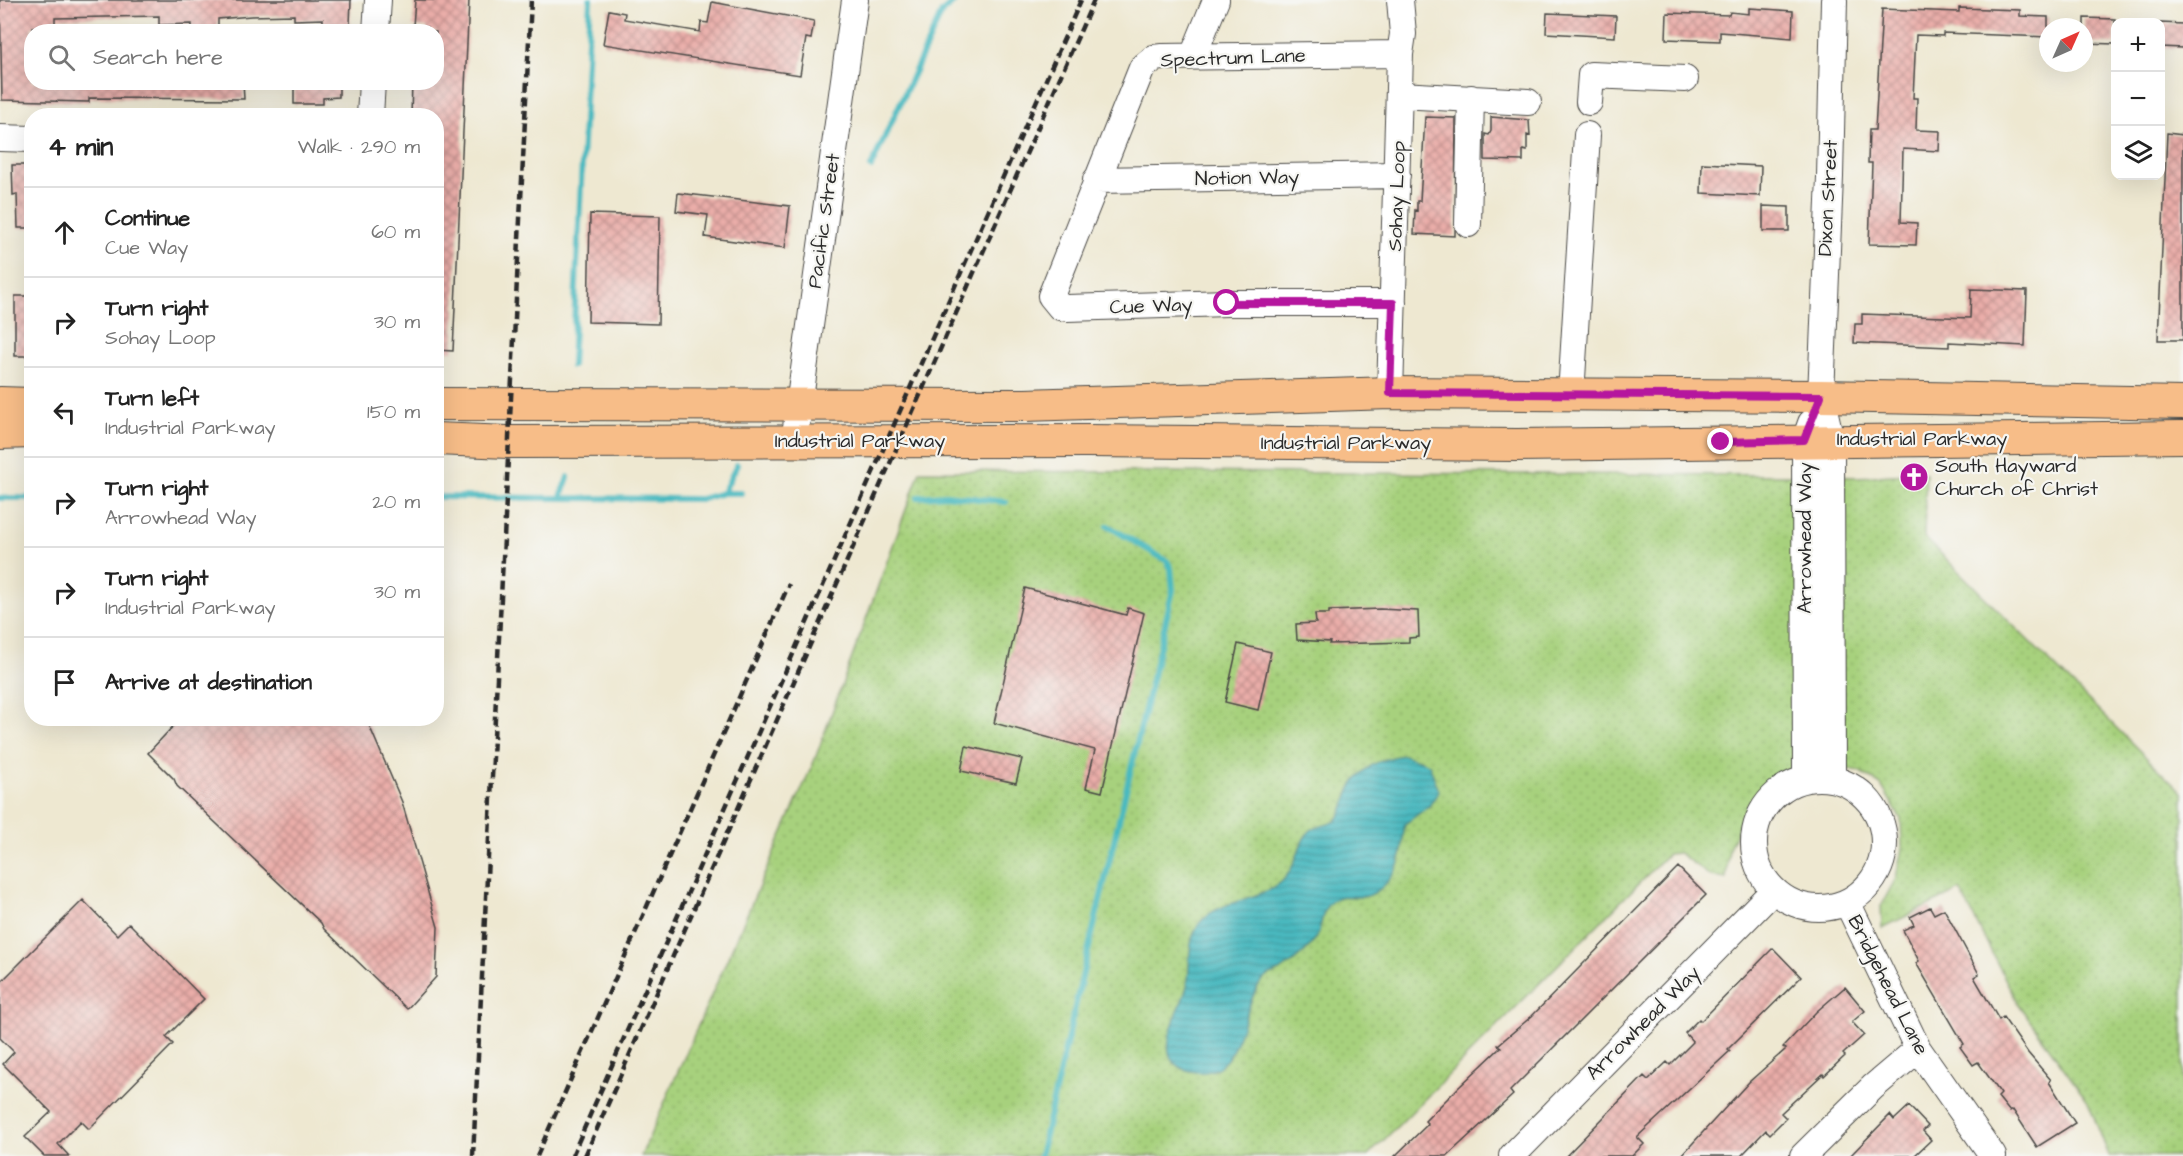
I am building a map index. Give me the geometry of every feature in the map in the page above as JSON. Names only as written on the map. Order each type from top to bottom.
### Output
[{"type":"main road","name":"Industrial Parkway","points":[[444,404],[1025,405],[1390,393],[1821,396],[2183,403]]},
{"type":"main road","points":[[0,403],[24,404]]},
{"type":"main road","points":[[0,433],[24,432]]},
{"type":"main road","name":"Industrial Parkway","points":[[444,439],[508,442],[1522,445],[2183,437]]},
{"type":"street","points":[[376,24],[378,0]]},
{"type":"street","name":"Pacific Street","points":[[794,442],[797,406],[855,0]]},
{"type":"street","points":[[1193,57],[1216,0]]},
{"type":"street","name":"Sohay Loop","points":[[1390,393],[1400,54],[1403,34],[1400,0]]},
{"type":"street","name":"Dixon Street","points":[[1821,396],[1830,177],[1834,0]]},
{"type":"street","name":"Spectrum Lane","points":[[1054,303],[1050,296],[1052,288],[1096,180],[1142,68],[1154,58],[1400,54]]},
{"type":"street","points":[[1589,102],[1591,75],[1685,79]]},
{"type":"street","points":[[370,108],[372,90]]},
{"type":"street","points":[[1400,95],[1528,102]]},
{"type":"street","points":[[1467,224],[1471,98]]},
{"type":"street","points":[[1570,395],[1587,135]]},
{"type":"street","points":[[0,138],[24,139]]},
{"type":"street","name":"Notion Way","points":[[1096,180],[1397,176]]},
{"type":"street","name":"Cue Way","points":[[1054,303],[1067,308],[1227,303],[1393,303]]},
{"type":"street","name":"Arrowhead Way","points":[[1806,778],[1821,396]]},
{"type":"street","name":"Arrowhead Way","points":[[1818,440],[1832,778]]},
{"type":"street","points":[[1806,778],[1832,778],[1850,785],[1865,796],[1877,813],[1883,831],[1884,851],[1876,875],[1866,888],[1847,902],[1829,908],[1808,907],[1792,903],[1774,890],[1757,866],[1754,847],[1755,827],[1763,808],[1776,793],[1791,783],[1806,778]]},
{"type":"street","name":"Arrowhead Way","points":[[1512,1156],[1774,890]]},
{"type":"street","name":"Bridgehead Lane","points":[[1847,902],[1918,1049],[1993,1156]]},
{"type":"street","points":[[1803,1156],[1873,1087],[1918,1049]]},
{"type":"green space","points":[[920,471],[1857,477],[1926,473],[1924,537],[2183,794],[2183,1156],[2109,1156],[2088,1102],[2018,1004],[1960,890],[1882,928],[1881,906],[1896,878],[1902,848],[1901,819],[1881,785],[1859,771],[1812,763],[1775,778],[1747,807],[1729,849],[1726,878],[1710,876],[1679,853],[1668,854],[1368,1156],[641,1156],[815,759]]},
{"type":"water","points":[[1404,755],[1429,764],[1439,791],[1429,806],[1405,824],[1401,856],[1388,882],[1370,895],[1339,897],[1328,905],[1316,938],[1309,947],[1288,966],[1265,978],[1255,991],[1232,1052],[1223,1064],[1211,1071],[1196,1072],[1180,1068],[1172,1059],[1169,1048],[1170,1036],[1187,986],[1192,939],[1199,924],[1205,917],[1223,906],[1275,887],[1289,873],[1306,835],[1311,830],[1336,821],[1356,779],[1374,764]]},
{"type":"building","points":[[0,0],[351,0],[350,24],[323,24],[323,19],[294,20],[294,15],[218,19],[218,24],[159,24],[159,16],[55,18],[55,24],[24,24],[24,90],[243,90],[244,99],[89,98],[89,102],[2,100]]},
{"type":"building","points":[[415,0],[469,0],[453,351],[444,350],[444,108],[411,108],[412,90],[444,90],[444,24],[413,24]]},
{"type":"building","points":[[712,2],[814,21],[811,39],[806,38],[800,75],[603,44],[609,10],[625,13],[624,19],[700,32],[701,22],[708,23]]},
{"type":"building","points":[[1749,8],[1793,11],[1792,38],[1720,32],[1720,41],[1666,39],[1667,13],[1749,14]]},
{"type":"building","points":[[1959,8],[2020,10],[2020,16],[2048,18],[2039,18],[2039,37],[1943,33],[1943,36],[1916,35],[1913,98],[1917,98],[1916,130],[1940,131],[1939,151],[1903,149],[1901,222],[1917,223],[1916,245],[1869,244],[1872,163],[1868,163],[1869,130],[1875,130],[1882,9],[1959,12]]},
{"type":"building","points":[[1547,13],[1616,16],[1615,37],[1546,33]]},
{"type":"building","points":[[2093,18],[2111,19],[2111,44],[2093,43]]},
{"type":"building","points":[[2165,23],[2183,24],[2183,48],[2165,47]]},
{"type":"building","points":[[294,90],[339,90],[339,97],[323,98],[323,104],[294,104]]},
{"type":"building","points":[[1425,117],[1456,118],[1455,236],[1414,234],[1415,210],[1417,211],[1417,201],[1420,201]]},
{"type":"building","points":[[1491,117],[1529,120],[1530,136],[1527,135],[1527,151],[1523,150],[1523,161],[1485,160],[1485,134],[1489,135],[1491,131]]},
{"type":"building","points":[[2167,133],[2183,135],[2183,340],[2158,340]]},
{"type":"building","points":[[1702,163],[1761,166],[1760,196],[1701,193]]},
{"type":"building","points":[[12,165],[24,165],[24,228],[18,228],[17,194],[13,195]]},
{"type":"building","points":[[678,193],[790,206],[785,248],[705,237],[708,215],[676,211]]},
{"type":"building","points":[[1763,206],[1789,207],[1789,231],[1763,231]]},
{"type":"building","points":[[590,214],[660,216],[658,324],[588,322]]},
{"type":"building","points":[[1971,289],[2027,291],[2025,346],[1949,342],[1949,347],[1854,343],[1855,324],[1862,324],[1862,314],[1970,318]]},
{"type":"building","points":[[15,296],[24,296],[24,356],[15,356]]},
{"type":"building","points":[[1025,588],[1126,615],[1128,608],[1144,613],[1102,792],[1086,788],[1095,750],[994,723]]},
{"type":"building","points":[[1380,609],[1418,611],[1419,637],[1409,638],[1409,642],[1329,644],[1330,642],[1297,640],[1296,624],[1316,623],[1315,614],[1329,614],[1329,611]]},
{"type":"building","points":[[1238,644],[1271,652],[1258,710],[1225,702]]},
{"type":"building","points":[[173,726],[369,726],[402,802],[438,927],[436,977],[407,1009],[324,929],[321,923],[177,786],[174,779],[148,753]]},
{"type":"building","points":[[966,746],[1022,759],[1016,783],[961,771]]},
{"type":"building","points":[[1678,867],[1706,895],[1510,1091],[1513,1095],[1447,1156],[1395,1156],[1428,1124],[1425,1121],[1501,1047],[1498,1045],[1532,1016]]},
{"type":"building","points":[[83,900],[117,935],[129,923],[204,999],[166,1037],[173,1044],[89,1129],[81,1121],[58,1144],[69,1156],[44,1156],[25,1137],[51,1112],[3,1064],[14,1052],[0,1038],[0,983]]},
{"type":"building","points":[[1930,907],[1934,914],[1944,909],[1979,974],[1974,977],[1999,1020],[2003,1017],[2028,1053],[2051,1080],[2049,1082],[2075,1123],[2037,1147],[2013,1110],[2010,1112],[1998,1097],[2001,1094],[1978,1062],[1973,1065],[1960,1047],[1964,1044],[1916,963],[1919,961],[1903,930],[1914,925],[1910,917]]},
{"type":"building","points":[[1773,948],[1801,977],[1728,1049],[1730,1051],[1637,1137],[1644,1144],[1632,1156],[1566,1156],[1644,1076],[1648,1080],[1667,1062],[1670,1065],[1693,1042],[1685,1033],[1699,1019],[1701,1021]]},
{"type":"building","points":[[1845,987],[1865,1011],[1852,1022],[1864,1035],[1824,1076],[1823,1074],[1781,1113],[1786,1118],[1770,1134],[1766,1130],[1741,1156],[1681,1156],[1749,1082],[1786,1049],[1783,1047],[1816,1012]]},
{"type":"building","points":[[1909,1106],[1928,1126],[1923,1131],[1931,1140],[1914,1156],[1850,1156],[1890,1115],[1894,1120]]},
{"type":"waterway","points":[[572,366],[590,0]]},
{"type":"waterway","points":[[871,167],[942,12],[956,0]]},
{"type":"waterway","points":[[444,497],[701,499],[723,493],[737,465]]},
{"type":"waterway","points":[[561,497],[568,477]]},
{"type":"waterway","points":[[723,493],[741,493]]},
{"type":"waterway","points":[[918,497],[946,495],[1006,502]]},
{"type":"waterway","points":[[0,498],[24,498]]},
{"type":"waterway","points":[[1040,1156],[1173,590],[1171,568],[1167,561],[1108,526]]},
{"type":"railway","points":[[473,1156],[531,0]]},
{"type":"railway","points":[[572,1156],[1081,0]]},
{"type":"railway","points":[[585,1156],[1094,0]]},
{"type":"railway","points":[[537,1156],[789,584]]},
{"type":"place","name":"South Hayward Church of Christ","points":[[1914,477]]},
{"type":"route","points":[[1227,303],[1393,303],[1390,393],[1821,396],[1804,440],[1721,442]]}]
